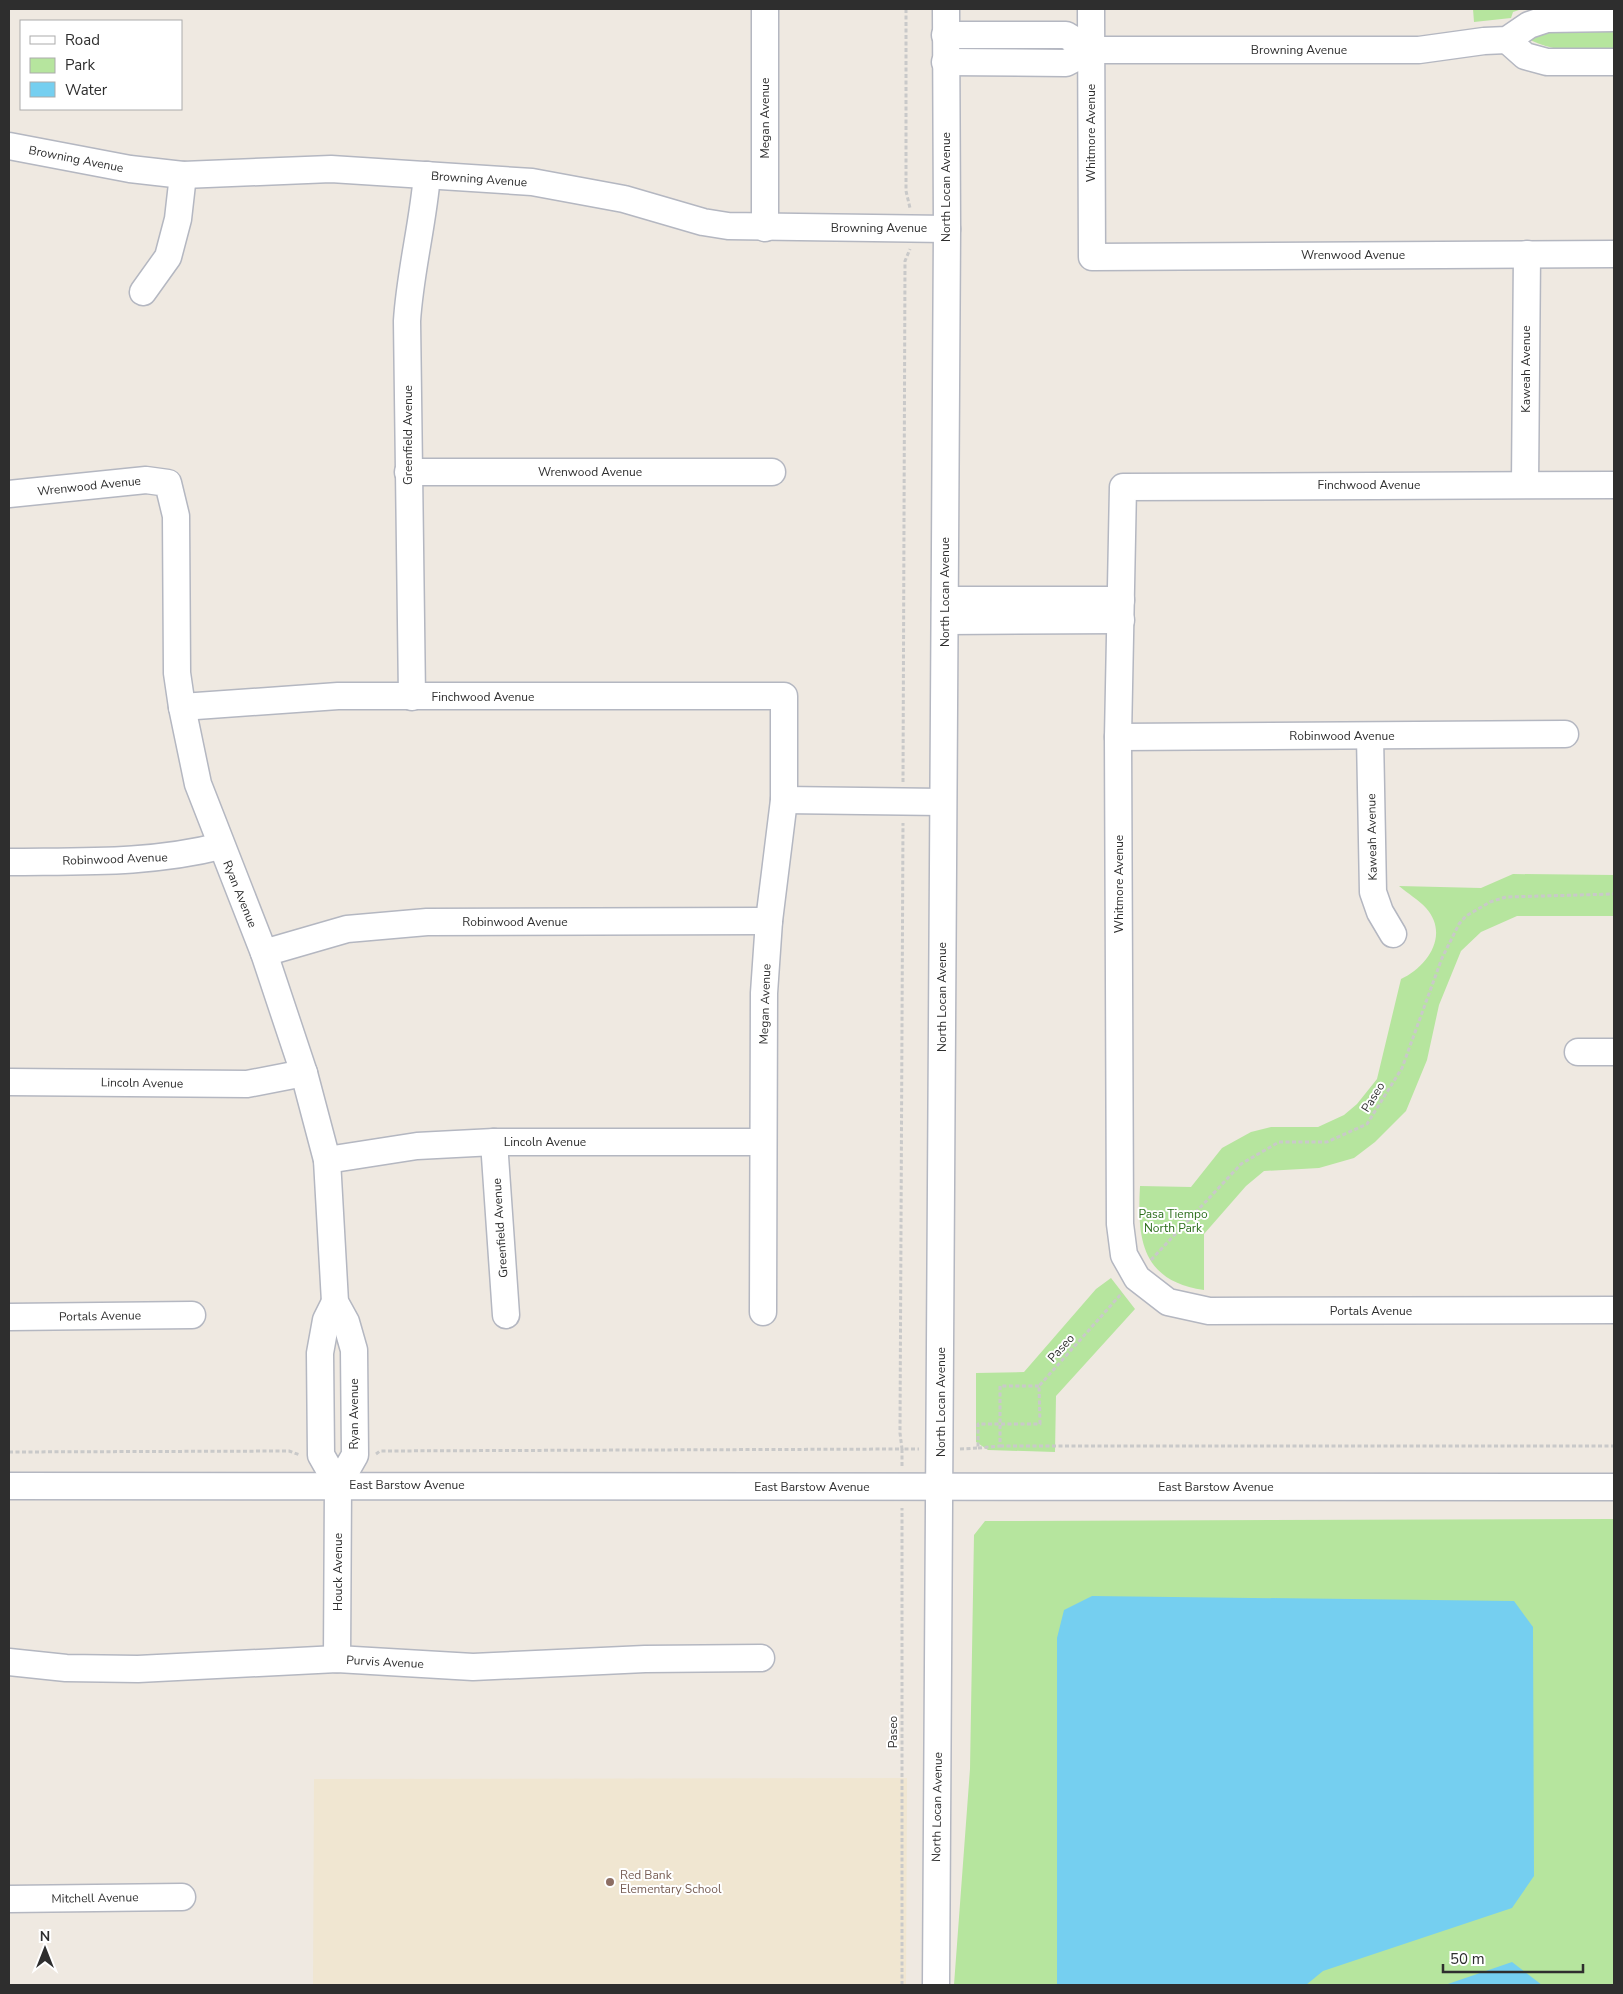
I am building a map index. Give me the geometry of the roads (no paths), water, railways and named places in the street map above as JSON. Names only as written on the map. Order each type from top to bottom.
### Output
[{"type":"street","name":"Megan Avenue","points":[[765,9],[765,228]]},
{"type":"street","name":"North Locan Avenue","points":[[936,1985],[947,229],[946,9]]},
{"type":"street","name":"Whitmore Avenue","points":[[1091,9],[1092,257]]},
{"type":"street","points":[[1614,18],[1547,19],[1529,25],[1507,40],[1525,56],[1547,62],[1614,62]]},
{"type":"street","points":[[946,34],[1066,35],[1091,50]]},
{"type":"street","name":"Browning Avenue","points":[[946,62],[1066,63],[1091,50],[1419,50],[1484,41],[1507,40]]},
{"type":"street","name":"Browning Avenue","points":[[9,146],[130,169],[183,175],[331,169],[532,182],[624,199],[703,222],[765,228],[947,229]]},
{"type":"street","points":[[143,292],[168,257],[178,219],[183,175]]},
{"type":"street","name":"Greenfield Avenue","points":[[412,697],[407,313],[427,175]]},
{"type":"street","name":"Kaweah Avenue","points":[[1525,484],[1527,254]]},
{"type":"street","name":"Wrenwood Avenue","points":[[1092,257],[1614,254]]},
{"type":"street","name":"Wrenwood Avenue","points":[[408,472],[772,472]]},
{"type":"street","name":"Wrenwood Avenue","points":[[9,494],[146,480],[168,483]]},
{"type":"street","name":"Ryan Avenue","points":[[168,483],[174,498],[176,516],[177,672],[182,707],[198,784],[264,953],[304,1073],[327,1160],[335,1302],[346,1322],[354,1350],[355,1455],[338,1485]]},
{"type":"street","name":"Finchwood Avenue","points":[[1123,487],[1614,485]]},
{"type":"street","name":"Whitmore Avenue","points":[[1123,487],[1118,737],[1120,1224],[1124,1255],[1137,1278]]},
{"type":"street","points":[[945,610],[1121,610]]},
{"type":"street","name":"Megan Avenue","points":[[763,1312],[764,993],[769,921],[784,800],[784,696]]},
{"type":"street","name":"Finchwood Avenue","points":[[182,707],[285,698],[784,696]]},
{"type":"street","name":"Robinwood Avenue","points":[[1118,737],[1565,734]]},
{"type":"street","name":"Kaweah Avenue","points":[[1370,736],[1373,892],[1380,912],[1393,934]]},
{"type":"street","points":[[784,800],[942,802]]},
{"type":"street","name":"Robinwood Avenue","points":[[9,862],[152,860],[221,846]]},
{"type":"street","name":"Robinwood Avenue","points":[[264,953],[347,929],[427,922],[769,921]]},
{"type":"street","points":[[1578,1052],[1614,1052]]},
{"type":"street","name":"Lincoln Avenue","points":[[9,1082],[247,1084],[304,1073]]},
{"type":"street","name":"Greenfield Avenue","points":[[494,1142],[506,1315]]},
{"type":"street","name":"Lincoln Avenue","points":[[327,1160],[417,1146],[494,1142],[763,1142]]},
{"type":"street","name":"Portals Avenue","points":[[1137,1278],[1168,1302],[1209,1311],[1614,1310]]},
{"type":"street","name":"Ryan Avenue","points":[[335,1302],[326,1320],[320,1353],[322,1454],[338,1485]]},
{"type":"street","name":"Portals Avenue","points":[[9,1317],[192,1316]]},
{"type":"street","name":"Houck Avenue","points":[[337,1659],[338,1485]]},
{"type":"street","name":"East Barstow Avenue","points":[[9,1486],[1614,1487]]},
{"type":"street","name":"Purvis Avenue","points":[[9,1662],[66,1668],[138,1669],[337,1659],[474,1667],[645,1659],[761,1658]]},
{"type":"street","name":"Mitchell Avenue","points":[[9,1899],[182,1897]]},
{"type":"water","points":[[1092,1596],[1514,1601],[1533,1627],[1534,1876],[1512,1908],[1323,1971],[1306,1985],[1057,1985],[1057,1638],[1064,1610]]},
{"type":"water","points":[[1512,1962],[1542,1985],[1445,1985]]},
{"type":"place","name":"Red Bank Elementary School","points":[[610,1882]]},
{"type":"park label","name":"Pasa Tiempo North Park","points":[[1173,1221]]}]
